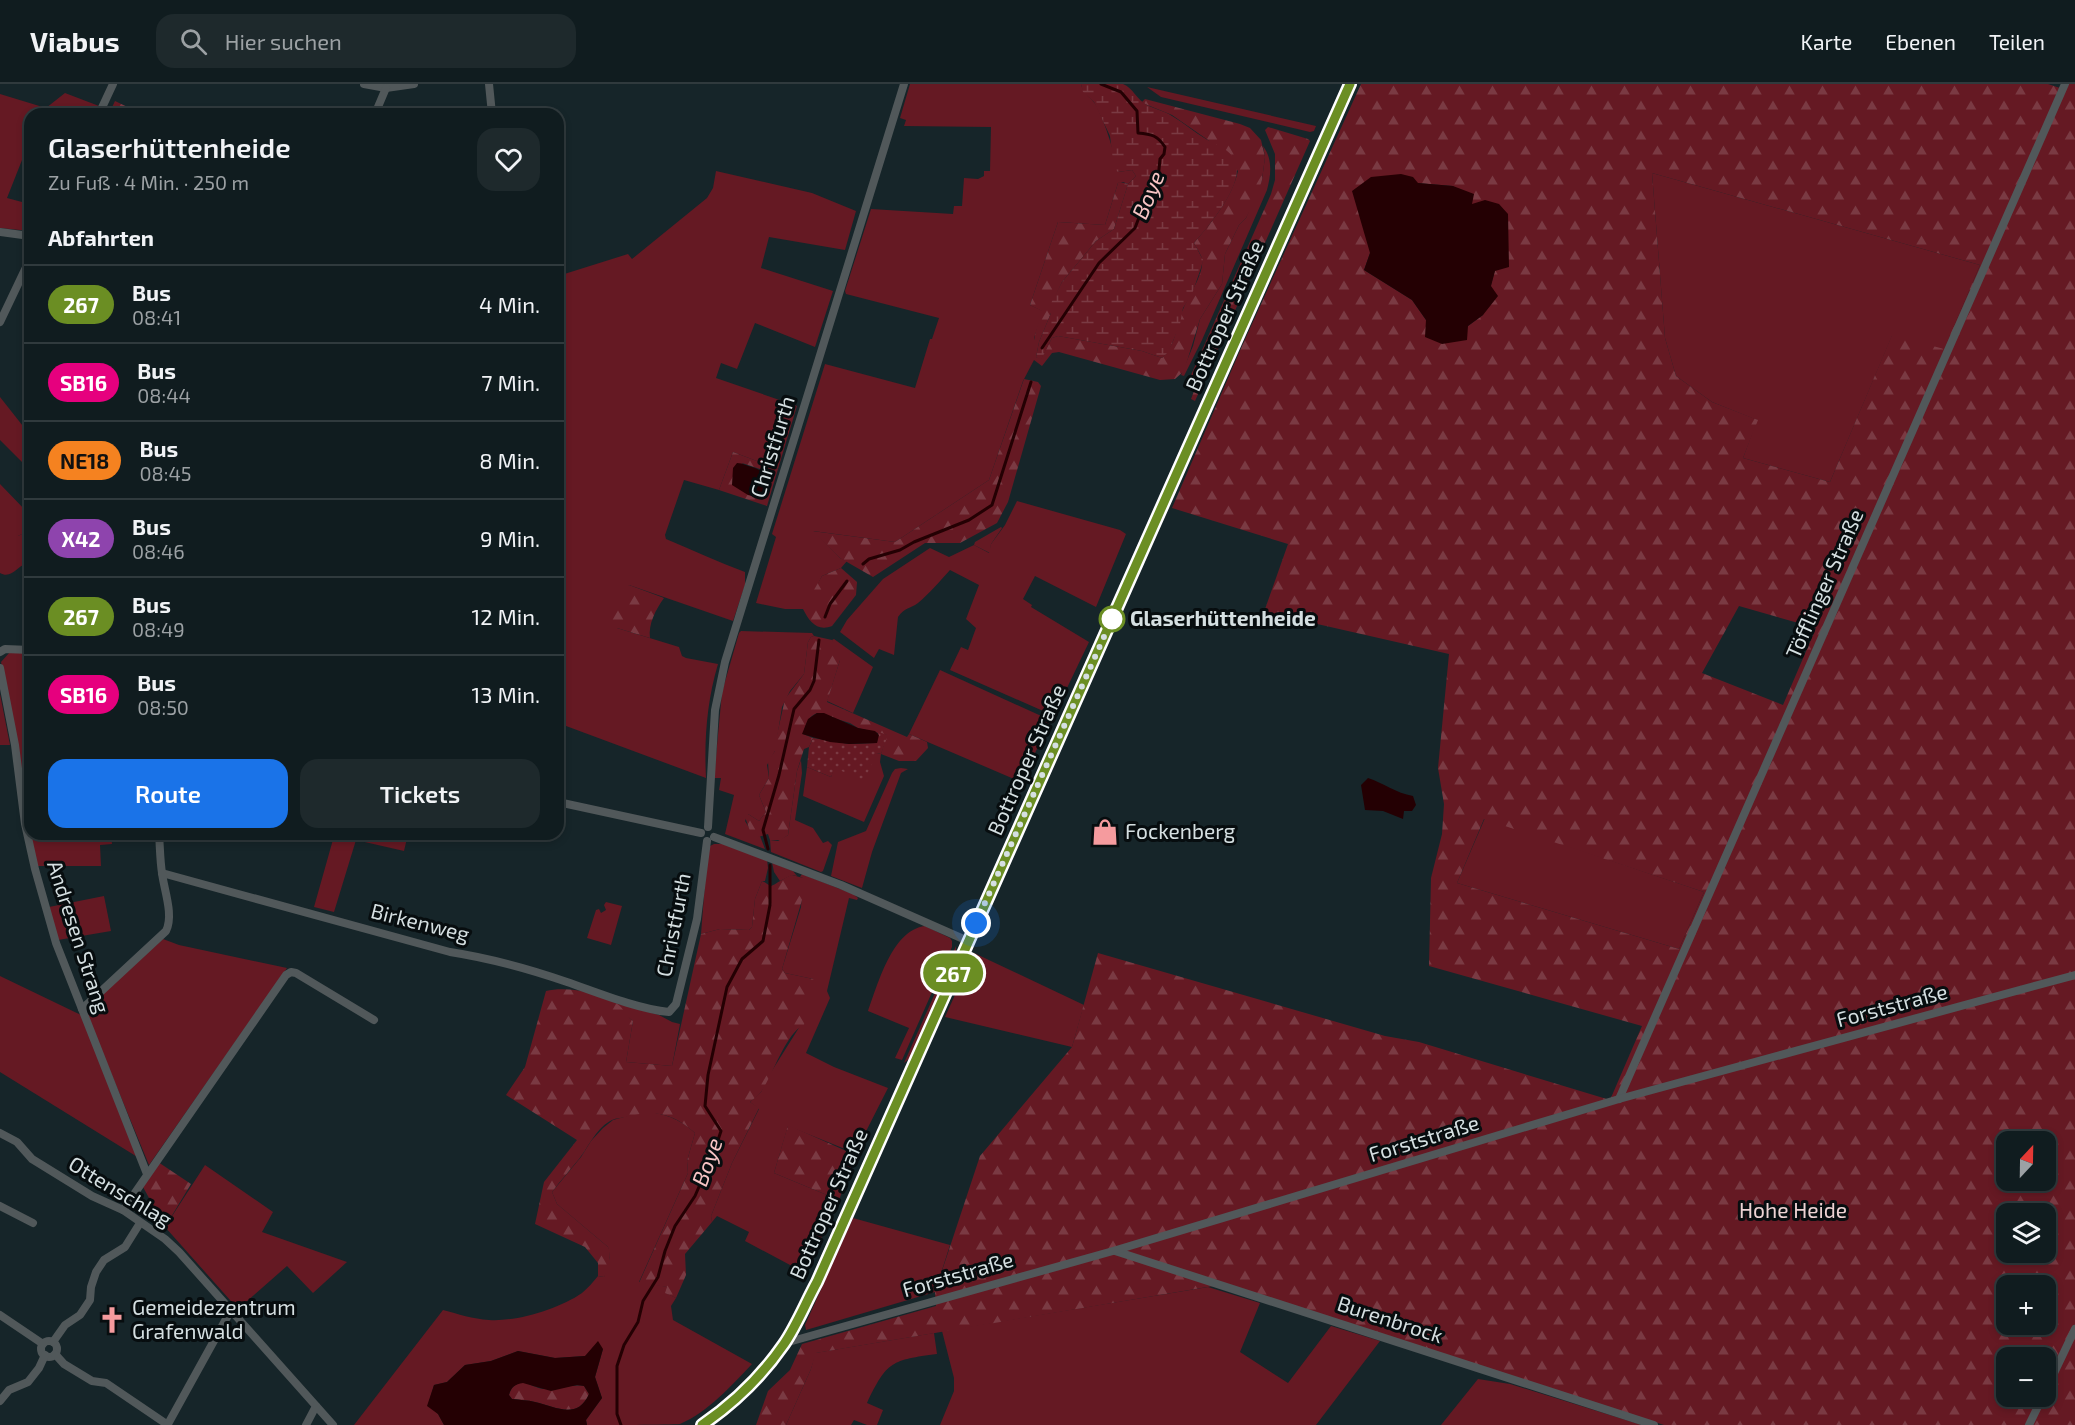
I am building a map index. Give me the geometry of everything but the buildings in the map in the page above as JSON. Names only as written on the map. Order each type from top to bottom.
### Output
[{"type":"main road","name":"Bottroper Straße","points":[[702,1425],[755,1381],[785,1343],[817,1282],[1350,84]]},
{"type":"street","points":[[102,108],[113,84]]},
{"type":"street","points":[[364,84],[387,88],[414,84]]},
{"type":"street","points":[[489,84],[491,108]]},
{"type":"street","name":"Christfurth","points":[[708,827],[715,711],[725,662],[904,84]]},
{"type":"street","name":"Töfflinger Straße","points":[[1619,1099],[2065,84]]},
{"type":"street","points":[[378,108],[387,88]]},
{"type":"street","points":[[0,232],[24,235]]},
{"type":"street","points":[[0,322],[24,272]]},
{"type":"street","points":[[0,652],[24,650]]},
{"type":"street","name":"Andresen Strang","points":[[0,668],[15,745],[24,816]]},
{"type":"street","points":[[564,803],[701,833]]},
{"type":"street","points":[[701,833],[708,827],[714,831],[710,839]]},
{"type":"street","points":[[701,833],[703,840],[710,839],[841,885],[968,941]]},
{"type":"street","name":"Christfurth","points":[[669,1012],[676,1004],[697,919],[710,839]]},
{"type":"street","name":"Andresen Strang","points":[[29,840],[56,943],[147,1174]]},
{"type":"street","points":[[82,1009],[166,931],[169,919],[159,840]]},
{"type":"street","name":"Birkenweg","points":[[162,873],[450,952],[476,956],[669,1012]]},
{"type":"street","points":[[123,1210],[288,973],[296,974],[374,1020]]},
{"type":"street","name":"Forststraße","points":[[785,1343],[1113,1251],[1619,1099],[2075,975]]},
{"type":"street","name":"Ottenschlag","points":[[0,1133],[17,1142],[32,1159],[92,1196],[123,1210],[165,1239],[333,1425]]},
{"type":"street","points":[[0,1206],[33,1223]]},
{"type":"street","points":[[53,1342],[65,1325],[80,1315],[90,1300],[96,1272],[104,1260],[125,1246],[140,1223]]},
{"type":"street","name":"Burenbrock","points":[[1113,1251],[1654,1425]]},
{"type":"street","points":[[55,1354],[64,1364],[92,1381],[106,1383],[168,1425],[231,1310]]},
{"type":"street","points":[[0,1315],[43,1344]]},
{"type":"street","points":[[2056,1369],[2075,1329]]},
{"type":"street","points":[[43,1344],[48,1341],[53,1342],[57,1346],[55,1354]]},
{"type":"street","points":[[43,1344],[42,1351],[45,1354],[50,1356],[55,1354]]},
{"type":"street","points":[[0,1401],[9,1390],[28,1382],[39,1368],[45,1354]]},
{"type":"street","points":[[306,1425],[316,1406]]},
{"type":"street","points":[[2029,1425],[2038,1407]]},
{"type":"green space","points":[[910,84],[1081,84],[1101,115],[1118,172],[1132,170],[1136,176],[1128,184],[1118,183],[1105,225],[1058,222],[1030,305],[1043,311],[1034,338],[1034,360],[1023,381],[989,480],[895,542],[813,531],[840,558],[847,561],[841,568],[822,576],[805,609],[785,609],[756,603],[776,537],[772,534],[825,364],[915,388],[939,318],[846,294],[845,291],[871,209],[953,214],[954,206],[962,206],[964,178],[978,179],[984,176],[984,171],[990,171],[991,127],[904,126],[906,120],[900,118]]},
{"type":"green space","points":[[1081,84],[1123,84],[1144,103],[1169,114],[1230,153],[1235,161],[1237,170],[1231,192],[1216,216],[1194,243],[1203,260],[1201,268],[1192,294],[1183,308],[1180,324],[1169,351],[1162,358],[1142,351],[1058,336],[1052,338],[1041,360],[1036,357],[1039,342],[1051,313],[1051,303],[1062,282],[1096,241],[1114,229],[1128,184],[1136,176],[1132,170],[1118,172],[1114,168],[1110,136],[1094,102],[1083,92]]},
{"type":"green space","name":"Hohe Heide","points":[[1361,84],[2048,84],[2066,90],[2069,84],[2075,84],[2075,1425],[1664,1425],[1225,1284],[816,1353],[786,1425],[756,1425],[768,1391],[790,1370],[802,1344],[936,1306],[935,1292],[980,1156],[1072,1047],[1098,953],[1385,1036],[1419,1042],[1610,1100],[1642,1026],[1429,966],[1431,878],[1442,834],[1444,804],[1438,768],[1449,654],[1264,612],[1288,544],[1172,508],[1242,346]],"holes":[[[1652,173],[1980,265],[1944,349],[1892,335],[1830,482],[1743,458],[1758,420],[1712,402],[1676,376],[1665,338]],[[1417,183],[1453,186],[1471,204],[1495,270],[1483,315],[1468,326],[1426,320],[1412,300],[1364,270],[1370,253]],[[1739,606],[1816,628],[1783,705],[1702,673]],[[1484,819],[1704,892],[1679,949],[1457,883]]]},
{"type":"green space","points":[[1147,87],[1316,126],[1314,131],[1310,132],[1161,97]]},
{"type":"green space","points":[[65,93],[99,106],[98,108],[46,108]]},
{"type":"green space","points":[[0,94],[46,108],[24,108],[24,161],[22,160],[7,198],[24,201],[24,230],[0,228]]},
{"type":"green space","points":[[1145,99],[1250,128],[1261,140],[1265,157],[1262,180],[1256,199],[1246,218],[1239,225],[1225,254],[1222,284],[1200,319],[1184,371],[1175,379],[1160,380],[1059,352],[1052,353],[1042,366],[1034,360],[1033,347],[1042,311],[1030,305],[1058,222],[1105,225],[1118,183],[1128,184],[1114,229],[1096,241],[1062,282],[1052,303],[1051,313],[1039,342],[1036,357],[1041,359],[1052,338],[1058,336],[1142,351],[1162,358],[1171,347],[1181,313],[1199,278],[1202,260],[1194,243],[1226,200],[1238,171],[1208,140],[1172,115],[1142,102]]},
{"type":"green space","points":[[115,101],[130,108],[112,108]]},
{"type":"green space","points":[[1268,127],[1310,141],[1195,401],[1191,399],[1196,386],[1190,379],[1191,375],[1271,194],[1275,180],[1275,154],[1265,130]]},
{"type":"green space","points":[[1263,146],[1270,167],[1267,190],[1202,340],[1184,376],[1181,375],[1193,346],[1200,319],[1222,284],[1225,254],[1239,225],[1246,218],[1262,180],[1265,157]]},
{"type":"green space","points":[[716,171],[812,193],[856,211],[845,250],[769,237],[761,268],[833,291],[815,347],[755,323],[737,369],[721,363],[716,378],[797,406],[778,469],[733,452],[719,490],[684,480],[665,535],[666,539],[745,572],[745,585],[733,621],[629,585],[617,628],[679,647],[682,656],[686,658],[718,664],[707,720],[706,778],[564,725],[564,274],[628,254],[632,259],[707,198],[713,188]]},
{"type":"green space","points":[[1652,173],[1980,265],[1944,350],[1892,336],[1830,482],[1743,458],[1757,420],[1712,402],[1676,376],[1665,338]]},
{"type":"green space","points":[[1024,379],[1038,382],[1041,386],[1008,502],[997,523],[960,543],[925,543],[873,577],[840,558],[812,531],[895,542],[989,480]]},
{"type":"green space","points":[[0,397],[24,427],[24,464],[0,440]]},
{"type":"green space","points":[[733,452],[778,469],[767,506],[719,490]],"holes":[[[742,463],[760,469],[769,478],[766,497]]]},
{"type":"green space","points":[[0,484],[24,509],[24,533],[18,536],[24,547],[24,564],[8,575],[0,573]]},
{"type":"green space","points":[[1017,501],[1120,530],[1126,534],[1096,607],[1035,576],[1023,599],[1032,605],[1031,607],[1089,642],[1055,713],[1050,714],[950,670],[961,647],[968,650],[976,628],[966,619],[979,585],[950,570],[922,599],[898,617],[894,655],[879,649],[874,658],[840,632],[847,620],[883,579],[930,548],[949,557],[974,545],[989,553],[991,544],[1005,525]]},
{"type":"green space","points":[[1001,527],[991,544],[990,553],[974,545],[975,542]]},
{"type":"green space","points":[[24,533],[24,551],[18,542],[18,536]]},
{"type":"green space","points":[[841,568],[857,582],[856,595],[832,626],[822,628],[808,618],[803,609],[822,576]]},
{"type":"green space","points":[[629,585],[664,598],[653,617],[650,638],[617,628],[609,623],[623,590]]},
{"type":"green space","points":[[741,631],[812,633],[814,636],[808,642],[804,674],[790,691],[782,707],[775,751],[767,765],[769,778],[759,795],[766,812],[759,821],[748,814],[745,821],[755,837],[760,836],[765,849],[725,834],[734,795],[719,790],[721,778],[714,778],[722,692]]},
{"type":"green space","points":[[814,636],[832,640],[840,653],[827,702],[907,737],[909,734],[927,742],[928,748],[916,761],[899,761],[881,754],[887,735],[858,728],[850,723],[817,713],[807,722],[803,734],[813,738],[809,747],[804,749],[797,771],[788,835],[781,840],[770,840],[768,834],[755,838],[744,814],[759,821],[766,812],[759,795],[769,778],[768,761],[775,751],[785,699],[804,674],[808,642]]},
{"type":"green space","points":[[834,639],[873,667],[853,713],[827,701],[840,660],[832,640]]},
{"type":"green space","points":[[10,652],[24,652],[24,799],[18,745],[1,662]]},
{"type":"green space","points":[[940,670],[1048,719],[1049,723],[1023,779],[1014,779],[909,734]]},
{"type":"green space","points":[[0,694],[10,745],[0,745]]},
{"type":"green space","points":[[875,731],[888,735],[881,754],[877,753],[864,781],[835,768],[831,777],[807,767],[809,747],[813,738],[849,744],[877,743],[878,733]]},
{"type":"green space","points":[[877,753],[881,754],[880,762],[884,776],[864,822],[803,796],[807,767],[831,777],[834,768]]},
{"type":"green space","points":[[801,760],[802,773],[795,820],[813,828],[823,843],[828,841],[832,845],[821,872],[771,852],[770,840],[778,841],[788,835],[797,771]]},
{"type":"green space","points":[[895,769],[908,769],[901,773],[872,852],[862,888],[831,876],[838,842],[866,831],[892,773]]},
{"type":"green space","points":[[1485,818],[1704,892],[1679,949],[1457,883]]},
{"type":"green space","points":[[30,840],[112,840],[112,844],[100,845],[101,866],[37,866]]},
{"type":"green space","points":[[333,840],[356,840],[334,912],[314,907]]},
{"type":"green space","points":[[356,840],[407,840],[404,851]]},
{"type":"green space","points":[[723,844],[767,859],[768,868],[765,881],[762,881],[755,899],[752,927],[749,930],[720,929],[701,934],[707,857],[710,846]]},
{"type":"green space","points":[[772,862],[793,871],[797,876],[792,875],[780,881],[774,872]]},
{"type":"green space","points":[[802,874],[858,898],[857,900],[849,898],[827,991],[830,998],[806,1053],[834,1067],[888,1088],[855,1153],[788,1126],[774,1173],[839,1200],[805,1273],[745,1241],[749,1232],[717,1216],[712,1222],[711,1216],[732,1163],[759,1109],[750,1102],[761,1092],[800,1026],[815,992],[813,979],[785,973],[782,969],[801,907],[803,878],[800,877]]},
{"type":"green space","points":[[792,875],[803,878],[804,893],[782,969],[785,973],[813,979],[816,983],[816,995],[804,1025],[791,1036],[761,1092],[750,1102],[759,1108],[732,1163],[711,1216],[712,1222],[685,1254],[686,1275],[676,1298],[665,1293],[667,1287],[639,1283],[688,1173],[687,1161],[695,1133],[671,1117],[646,1113],[615,1119],[607,1123],[552,1192],[557,1204],[608,1247],[610,1258],[607,1270],[604,1277],[598,1276],[598,1263],[585,1247],[535,1224],[544,1182],[577,1140],[506,1095],[525,1067],[546,991],[563,989],[582,991],[616,1003],[633,1021],[626,1062],[672,1066],[701,934],[720,929],[749,930],[752,927],[755,899],[762,881],[771,886]]},
{"type":"green space","points":[[104,896],[111,931],[58,940],[49,907]]},
{"type":"green space","points":[[606,902],[622,906],[611,945],[587,938],[596,910],[599,909],[601,913],[606,910],[604,905]]},
{"type":"green space","points":[[925,926],[950,938],[952,947],[902,1060],[895,1058],[909,1028],[868,1011],[882,973],[895,948],[913,930]]},
{"type":"green space","points":[[163,939],[179,945],[287,968],[149,1165],[87,1015],[92,1003]]},
{"type":"green space","points":[[956,946],[956,955],[909,1059],[904,1063]]},
{"type":"green space","points":[[974,953],[1084,1005],[1072,1047],[945,1017]]},
{"type":"green space","points":[[0,976],[81,1015],[139,1158],[0,1072]]},
{"type":"green space","points":[[616,1003],[659,1015],[680,1024],[672,1066],[626,1062],[633,1021]]},
{"type":"green space","points":[[642,1112],[671,1117],[695,1133],[687,1161],[688,1173],[639,1282],[668,1287],[666,1293],[676,1298],[671,1306],[673,1320],[752,1364],[710,1406],[680,1424],[587,1425],[586,1420],[602,1398],[595,1377],[603,1349],[585,1356],[555,1358],[518,1351],[491,1361],[465,1365],[447,1382],[434,1385],[428,1405],[438,1414],[444,1425],[354,1425],[443,1310],[489,1320],[524,1317],[573,1299],[598,1276],[604,1277],[610,1257],[608,1247],[557,1204],[552,1192],[603,1128],[613,1120]]},
{"type":"green space","points":[[788,1125],[853,1154],[857,1151],[839,1200],[774,1173]]},
{"type":"green space","points":[[158,1162],[191,1184],[165,1227],[143,1187]]},
{"type":"green space","points":[[205,1165],[273,1212],[262,1232],[347,1262],[313,1293],[287,1266],[238,1309],[165,1227]]},
{"type":"green space","points":[[853,1218],[950,1245],[935,1292],[806,1330],[805,1325]]},
{"type":"green space","points":[[1208,1287],[1260,1303],[1240,1352],[1288,1383],[1331,1326],[1380,1341],[1316,1425],[940,1425],[954,1391],[954,1378],[942,1331]]},
{"type":"green space","points":[[934,1333],[937,1354],[900,1361],[880,1378],[867,1403],[883,1410],[877,1425],[867,1425],[854,1420],[851,1425],[786,1425],[811,1369],[815,1353]]},
{"type":"green space","points":[[1478,1379],[1510,1384],[1642,1425],[1441,1425]]},
{"type":"green space","points":[[523,1382],[543,1389],[584,1386],[589,1394],[578,1407],[565,1410],[532,1401],[512,1399],[509,1395],[511,1390]]},
{"type":"shaded area","points":[[1401,174],[1413,177],[1418,183],[1453,186],[1474,194],[1472,204],[1485,200],[1499,204],[1508,214],[1509,267],[1495,271],[1491,286],[1498,296],[1483,315],[1468,326],[1467,340],[1442,344],[1425,337],[1426,320],[1412,300],[1364,270],[1370,253],[1352,191],[1371,177]]},
{"type":"shaded area","points":[[737,463],[758,469],[767,475],[769,487],[764,499],[748,495],[732,485],[733,468]]},
{"type":"shaded area","points":[[817,713],[824,713],[858,728],[875,731],[879,735],[877,743],[830,742],[802,734],[808,719]]},
{"type":"shaded area","points":[[1368,778],[1413,796],[1416,805],[1412,811],[1404,811],[1403,819],[1383,811],[1365,810],[1361,785]]},
{"type":"shaded area","points":[[598,1341],[603,1349],[595,1377],[602,1398],[586,1420],[587,1425],[444,1425],[438,1414],[427,1406],[434,1385],[447,1382],[465,1365],[491,1361],[518,1351],[555,1358],[585,1356]],"holes":[[[523,1383],[551,1391],[577,1385],[584,1386],[589,1394],[578,1407],[565,1410],[532,1401],[512,1399],[509,1395],[514,1386]]]},
{"type":"waterway","name":"Boye","points":[[1042,348],[1099,263],[1135,228],[1146,199],[1158,179],[1160,159],[1164,154],[1165,147],[1160,140],[1151,135],[1138,133],[1137,111],[1121,92],[1101,84]]},
{"type":"waterway","name":"Boye","points":[[863,564],[869,559],[900,550],[969,520],[992,505],[1031,382]]},
{"type":"waterway","name":"Boye","points":[[825,617],[830,604],[847,581]]},
{"type":"waterway","name":"Boye","points":[[768,849],[763,830],[779,775],[794,709],[810,690],[814,681],[819,640]]},
{"type":"waterway","name":"Boye","points":[[621,1425],[617,1414],[617,1366],[624,1345],[638,1322],[643,1301],[658,1277],[675,1226],[695,1196],[721,1131],[705,1106],[708,1075],[727,987],[742,959],[763,941],[770,905],[770,865]]},
{"type":"bus line","name":"267","points":[[702,1425],[755,1381],[785,1343],[817,1282],[1350,84]]},
{"type":"place","name":"Glaserhüttenheide","points":[[1112,619]]},
{"type":"place","name":"Fockenberg","points":[[1105,832]]},
{"type":"place","name":"Gemeidezentrum Grafenwald","points":[[112,1320]]},
{"type":"route","points":[[976,923],[1112,619]]}]
